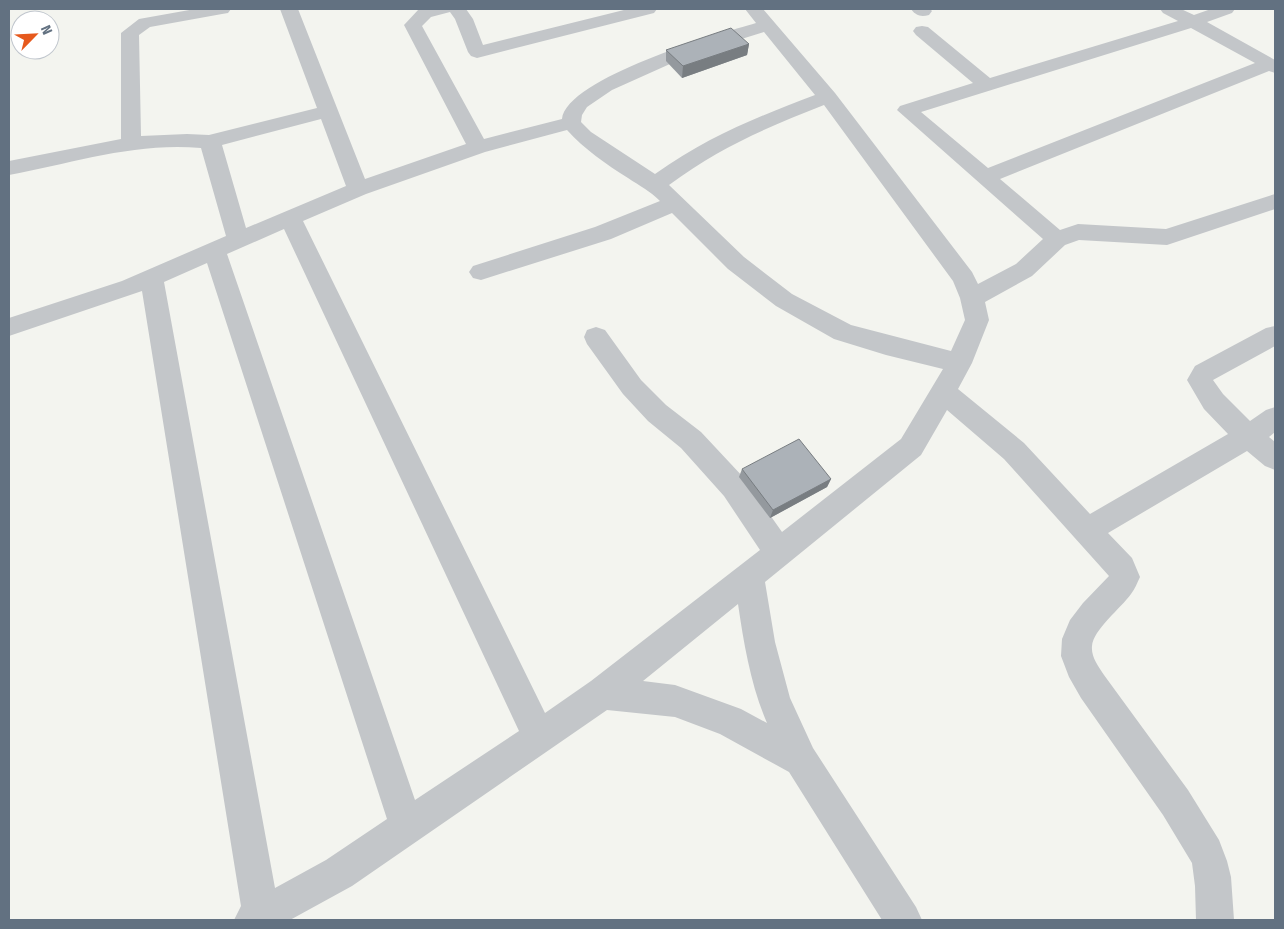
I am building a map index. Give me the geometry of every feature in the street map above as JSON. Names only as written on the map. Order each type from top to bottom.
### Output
[{"type":"street","points":[[131,145],[130,33],[137,27],[152,21],[222,9]]},
{"type":"street","points":[[289,9],[358,189]]},
{"type":"street","points":[[444,9],[425,14],[413,25],[478,147]]},
{"type":"street","points":[[456,9],[464,19],[477,52],[648,9]]},
{"type":"street","points":[[1169,9],[1273,65]]},
{"type":"street","points":[[1057,239],[907,110],[1192,22],[1226,9]]},
{"type":"street","points":[[152,278],[257,918],[339,874],[603,693],[911,447],[944,392],[959,363],[977,320],[972,298],[964,278],[828,98],[760,17],[605,86],[580,103],[572,116],[572,123],[584,138],[656,184],[736,263],[784,300],[843,332],[886,346],[959,363]]},
{"type":"street","points":[[922,31],[987,85]]},
{"type":"street","points":[[985,177],[1273,65]]},
{"type":"street","points":[[656,184],[690,160],[725,139],[767,120],[828,98]]},
{"type":"street","points":[[9,168],[131,145],[175,139],[212,142],[217,139],[329,111]]},
{"type":"street","points":[[9,327],[152,278],[358,189],[478,147],[572,123]]},
{"type":"street","points":[[212,142],[210,147],[227,246],[407,827]]},
{"type":"street","points":[[972,298],[1024,270],[1057,239],[1078,232],[1167,237],[1275,201]]},
{"type":"street","points":[[481,272],[603,233],[675,203]]},
{"type":"street","points":[[290,218],[539,737]]},
{"type":"street","points":[[1275,335],[1204,373],[1200,380],[1210,398],[1275,458]]},
{"type":"street","points":[[596,337],[632,387],[657,413],[691,440],[722,472],[779,553]]},
{"type":"street","points":[[944,392],[1014,451],[1121,568],[1125,577],[1122,583],[1078,633],[1075,648],[1081,666],[1102,699],[1188,823],[1207,854],[1213,882],[1215,920]]},
{"type":"street","points":[[1086,531],[1249,436],[1275,418]]},
{"type":"street","points":[[749,578],[759,642],[774,701],[802,760],[903,920]]},
{"type":"street","points":[[603,693],[675,701],[729,721],[802,760]]},
{"type":"building","points":[[731,28],[749,44],[683,66],[666,50]]},
{"type":"building","points":[[799,439],[831,479],[773,510],[742,469]]}]
